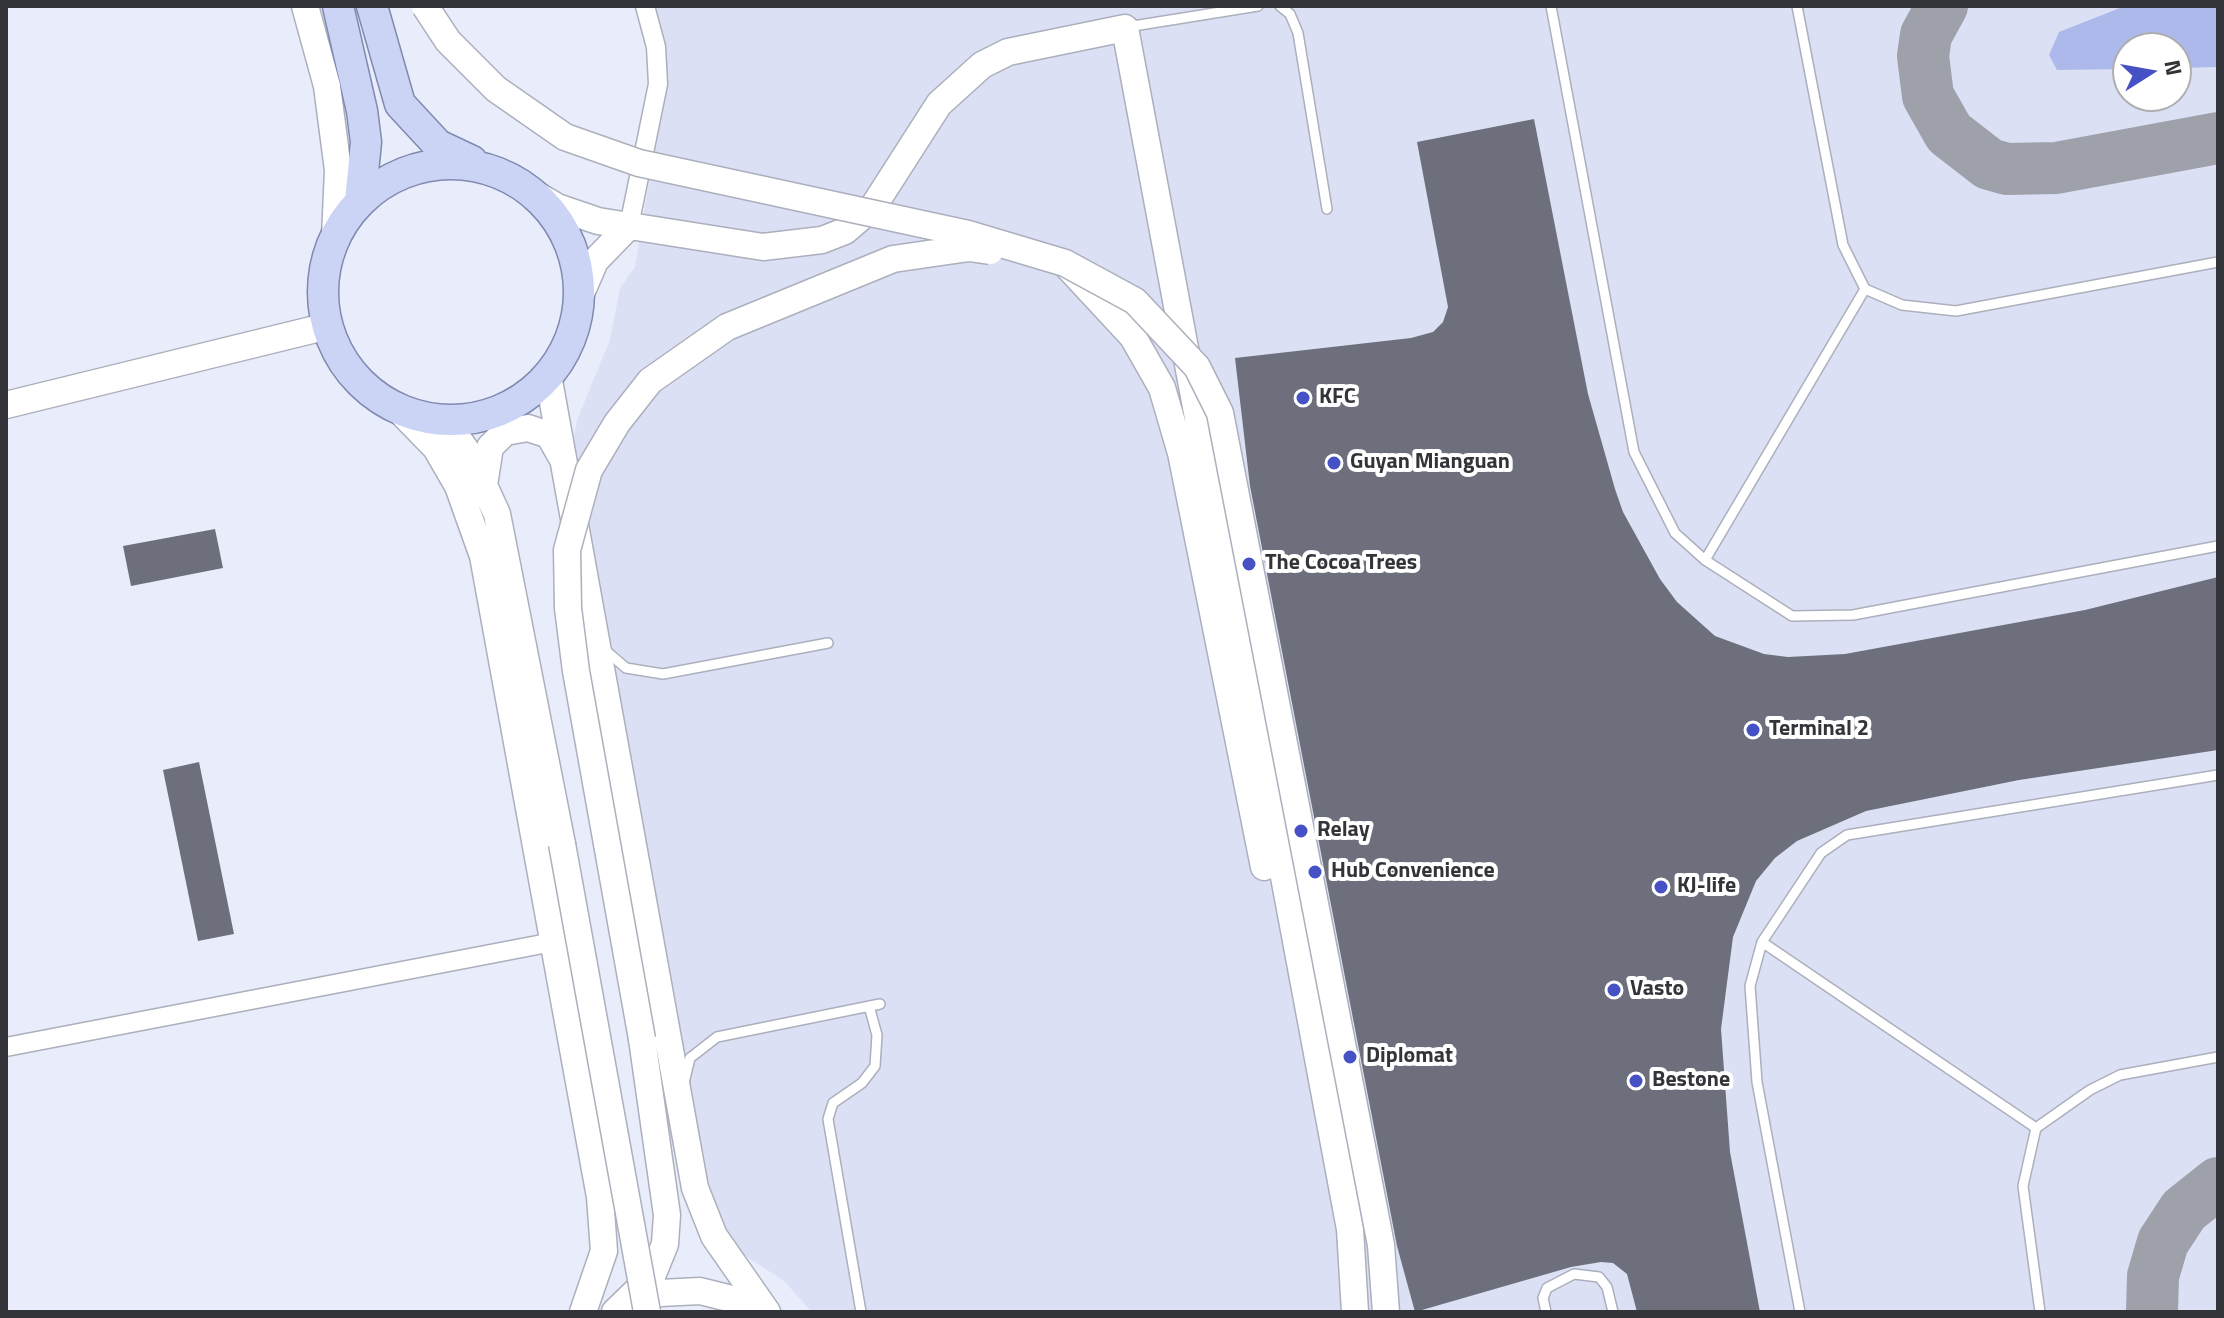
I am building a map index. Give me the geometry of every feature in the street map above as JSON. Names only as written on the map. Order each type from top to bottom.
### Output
[{"type":"main road","points":[[305,6],[327,86],[336,156],[335,236],[324,275],[328,326],[350,371],[371,392],[397,408],[435,420],[456,436],[485,483],[503,544],[562,844],[647,1312]]},
{"type":"main road","points":[[338,6],[366,142],[360,201]]},
{"type":"main road","points":[[372,6],[400,104],[416,126],[438,145],[573,214],[763,247],[822,240],[845,231],[873,207],[939,104],[982,65],[1008,52],[1125,28],[1350,1229],[1355,1312]]},
{"type":"main road","points":[[425,6],[448,41],[496,89],[565,137],[601,152],[968,234],[1065,263],[1135,301],[1197,367],[1220,413],[1381,1245],[1386,1312]]},
{"type":"main road","points":[[335,236],[360,201],[382,183],[410,170],[446,164],[488,169]]},
{"type":"main road","points":[[525,188],[542,201],[566,236],[578,277],[579,298]]},
{"type":"main road","points":[[435,420],[477,418],[497,412],[516,403],[548,375],[570,339],[579,298],[595,261],[629,226]]},
{"type":"main road","points":[[616,1312],[652,1276],[665,1244],[666,1202],[642,1039],[576,671],[568,608],[567,550],[589,470],[617,423],[650,381],[727,327],[893,259],[969,248],[1065,263],[1133,337],[1162,388],[1181,453],[1328,1188],[1341,1312]]},
{"type":"main road","points":[[6,405],[328,326]]},
{"type":"main road","points":[[548,375],[695,1188],[714,1236],[767,1312]]},
{"type":"main road","points":[[397,408],[436,448],[458,486],[483,556],[600,1197],[604,1251],[583,1312]]},
{"type":"main road","points":[[483,556],[485,483],[490,447],[505,432],[528,428],[549,435],[564,463]]},
{"type":"main road","points":[[1371,1312],[1381,1245]]},
{"type":"main road","points":[[616,1312],[641,1299],[680,1290],[720,1294],[759,1312]]},
{"type":"street","points":[[629,226],[658,84],[656,47],[645,6]]},
{"type":"street","points":[[6,1047],[553,942]]},
{"type":"lane","points":[[1125,28],[1258,6]]},
{"type":"lane","points":[[1280,6],[1290,14],[1298,33],[1327,209]]},
{"type":"lane","points":[[1551,6],[1634,452],[1675,533],[1705,560],[1792,616],[1853,615],[2218,546]]},
{"type":"lane","points":[[1797,6],[1843,245],[1865,289],[1902,305],[1956,311],[2218,262]]},
{"type":"lane","points":[[1705,560],[1865,289]]},
{"type":"lane","points":[[597,643],[626,668],[663,674],[828,643]]},
{"type":"lane","points":[[1800,1312],[1757,1082],[1750,986],[1762,942],[1821,853],[1847,835],[2218,775]]},
{"type":"lane","points":[[1762,942],[2036,1128]]},
{"type":"lane","points":[[680,1102],[690,1058],[717,1037],[875,1005],[875,1066],[862,1083],[833,1103],[828,1119],[861,1312]]},
{"type":"lane","points":[[2040,1312],[2023,1186],[2036,1128],[2090,1090],[2120,1075],[2218,1057]]},
{"type":"lane","points":[[1546,1312],[1543,1298],[1547,1288],[1574,1274],[1599,1277],[1607,1287],[1613,1312]]},
{"type":"shaded area","points":[[655,6],[2218,6],[2218,1312],[812,1312],[784,1281],[738,1251],[723,1233],[712,1200],[584,520],[574,436],[577,420],[610,340],[620,288],[635,267],[666,78],[664,44]]},
{"type":"shaded area","points":[[2125,6],[2218,6],[2218,67],[2192,68],[2192,32],[2112,32],[2112,69],[2057,70],[2049,55],[2059,32]]},
{"type":"building","name":"Terminal 2","points":[[1534,119],[1588,394],[1623,512],[1660,579],[1677,602],[1715,636],[1764,654],[1788,657],[1845,654],[2085,610],[2218,577],[2218,750],[2019,780],[1866,811],[1797,841],[1775,858],[1756,881],[1733,937],[1721,1029],[1730,1152],[1760,1312],[1637,1312],[1627,1274],[1613,1263],[1601,1262],[1571,1267],[1415,1312],[1397,1246],[1250,486],[1235,358],[1411,338],[1433,332],[1443,322],[1448,307],[1417,142]]},
{"type":"building","points":[[215,529],[223,568],[131,586],[123,546]]},
{"type":"building","points":[[199,762],[234,934],[198,941],[163,770]]},
{"type":"taxiway","points":[[1942,6],[1926,35],[1923,56],[1928,96],[1949,133],[1989,164],[2007,169],[2056,168],[2218,138]]},
{"type":"taxiway","points":[[2152,1312],[2153,1276],[2163,1242],[2184,1210],[2218,1183]]},
{"type":"place","name":"KFC","points":[[1303,398]]},
{"type":"place","name":"Guyan Mianguan","points":[[1334,463]]},
{"type":"place","name":"The Cocoa Trees","points":[[1249,564]]},
{"type":"place","name":"Terminal 2","points":[[1753,730]]},
{"type":"place","name":"Relay","points":[[1301,831]]},
{"type":"place","name":"Hub Convenience","points":[[1315,872]]},
{"type":"place","name":"KJ-life","points":[[1661,887]]},
{"type":"place","name":"Vasto","points":[[1614,990]]},
{"type":"place","name":"Diplomat","points":[[1350,1057]]},
{"type":"place","name":"Bestone","points":[[1636,1081]]}]
